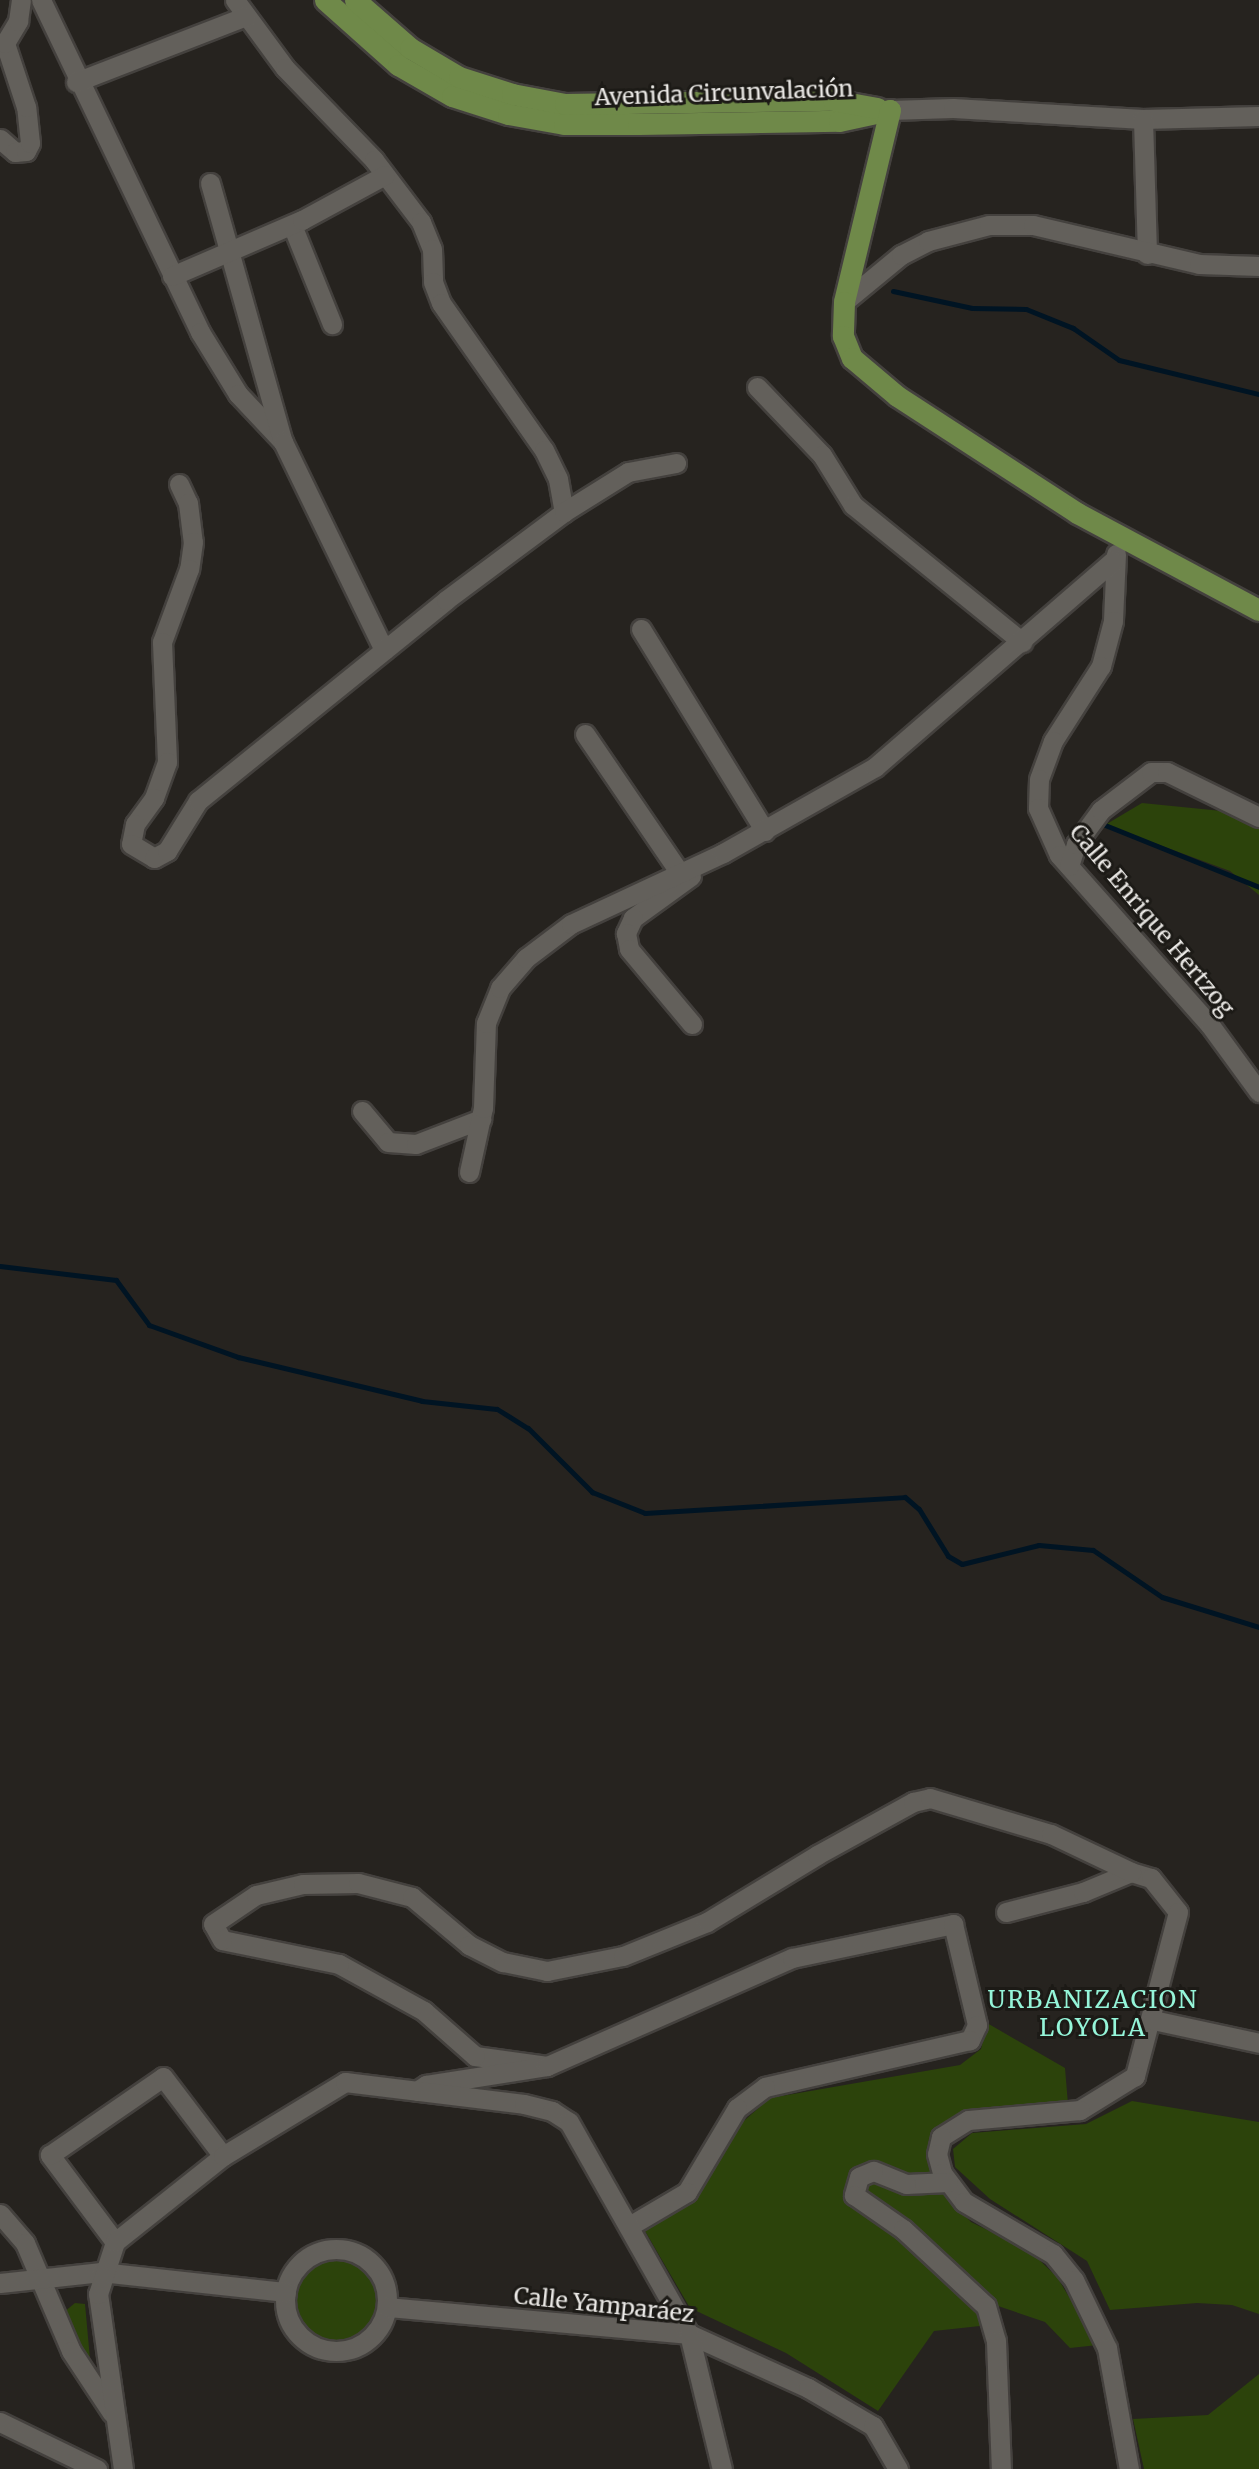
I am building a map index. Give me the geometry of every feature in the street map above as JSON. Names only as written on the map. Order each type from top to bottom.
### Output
[{"type":"main road","name":"Avenida Circunvalación","points":[[326,0],[398,65],[452,96],[508,114],[565,124],[638,124],[839,121],[890,110]]},
{"type":"main road","name":"Avenida Circunvalación","points":[[355,0],[410,48],[459,77],[512,94],[565,104],[833,100],[890,110]]},
{"type":"main road","points":[[890,110],[844,302],[843,336],[852,358],[870,375],[1077,513],[1259,610]]},
{"type":"street","points":[[0,139],[15,152],[26,151],[30,144],[26,107],[5,44],[18,21],[21,0]]},
{"type":"street","points":[[41,0],[76,82],[172,276],[238,394],[283,442]]},
{"type":"street","points":[[76,82],[240,8],[285,68],[385,175],[425,231],[441,303],[544,450],[558,479],[564,512]]},
{"type":"street","points":[[890,110],[953,108],[1143,119],[1259,116]]},
{"type":"street","points":[[1143,119],[1147,254]]},
{"type":"street","points":[[172,276],[292,225],[385,175]]},
{"type":"street","points":[[210,183],[283,442],[384,650]]},
{"type":"street","points":[[292,225],[332,324]]},
{"type":"street","points":[[844,302],[901,255],[928,241],[989,225],[1033,225],[1147,254],[1259,266]]},
{"type":"street","points":[[758,387],[822,455],[853,505],[1022,642]]},
{"type":"street","points":[[179,484],[188,503],[193,542],[189,569],[162,642],[167,762],[154,798],[135,824],[131,844],[141,854],[154,859],[167,851],[198,801],[384,650],[564,512],[628,472],[676,463]]},
{"type":"street","name":"Calle Enrique Hertzog","points":[[1123,537],[1113,561],[1113,621],[1101,666],[1054,741],[1039,779],[1038,808],[1048,838],[1069,866],[1210,1025],[1259,1092]]},
{"type":"street","points":[[469,1172],[481,1119],[486,1023],[500,988],[526,958],[571,924],[723,853],[875,766],[1113,561]]},
{"type":"street","points":[[641,629],[765,831]]},
{"type":"street","points":[[585,734],[679,872]]},
{"type":"street","points":[[1069,866],[1076,845],[1101,810],[1151,772],[1167,772],[1259,817]]},
{"type":"street","points":[[692,1024],[629,949],[626,933],[633,918],[723,853]]},
{"type":"street","points":[[362,1111],[388,1142],[416,1144],[481,1119]]},
{"type":"street","points":[[547,2066],[475,2056],[424,2011],[339,1964],[222,1941],[213,1924],[256,1895],[303,1884],[358,1883],[412,1897],[469,1945],[503,1962],[547,1970],[624,1956],[707,1922],[877,1822],[930,1798],[1051,1834],[1131,1872],[1152,1878],[1178,1912],[1153,2020],[1135,2076],[1080,2110],[978,2118],[952,2127],[942,2137],[937,2154],[948,2182],[964,2202],[1053,2254],[1074,2280],[1107,2348],[1129,2469]]},
{"type":"street","points":[[1006,1912],[1083,1892],[1131,1872]]},
{"type":"street","points":[[415,2094],[426,2085],[547,2066],[792,1958],[953,1924],[977,2025],[970,2040],[765,2087],[737,2108],[687,2192],[632,2225]]},
{"type":"street","points":[[1153,2020],[1259,2043]]},
{"type":"street","points":[[115,2242],[50,2155],[163,2077],[223,2156]]},
{"type":"street","points":[[124,2469],[113,2415],[98,2294],[101,2272],[115,2242],[223,2156],[345,2082],[415,2094],[552,2111],[569,2122],[632,2225],[689,2334],[722,2469]]},
{"type":"street","points":[[948,2182],[906,2184],[873,2171],[859,2177],[854,2195],[903,2229],[986,2306],[996,2341],[1001,2469]]},
{"type":"street","points":[[0,2214],[25,2243],[71,2351],[113,2415]]},
{"type":"street","points":[[344,2249],[378,2270],[387,2307],[366,2341],[328,2350],[295,2330],[286,2292],[306,2259],[344,2249]]},
{"type":"street","points":[[0,2283],[101,2272],[286,2292]]},
{"type":"street","name":"Calle Yamparáez","points":[[387,2307],[689,2334],[808,2388],[873,2426],[898,2469]]},
{"type":"street","points":[[0,2422],[97,2469]]},
{"type":"green space","points":[[1142,803],[1222,811],[1259,829],[1259,895],[1230,871],[1105,825]]},
{"type":"green space","points":[[987,2023],[1065,2068],[1068,2104],[973,2112],[935,2154],[939,2188],[971,2222],[1030,2251],[1057,2277],[1098,2345],[1070,2348],[1045,2322],[998,2306],[980,2326],[934,2331],[878,2411],[786,2353],[690,2308],[645,2231],[697,2197],[738,2126],[770,2098],[960,2065],[981,2049]]},
{"type":"green space","points":[[1132,2101],[1259,2122],[1259,2314],[1232,2305],[1197,2303],[1110,2310],[1087,2261],[990,2199],[955,2167],[953,2149],[972,2133],[1086,2124]]},
{"type":"green space","points":[[337,2258],[353,2261],[367,2270],[376,2284],[379,2300],[376,2316],[367,2330],[353,2339],[337,2342],[321,2339],[307,2330],[298,2316],[295,2300],[298,2284],[307,2270],[321,2261]]},
{"type":"green space","points":[[75,2303],[85,2304],[90,2359],[73,2339],[64,2312]]},
{"type":"green space","points":[[1259,2374],[1259,2469],[1144,2469],[1133,2419],[1208,2415]]},
{"type":"waterway","points":[[893,291],[972,308],[1026,309],[1073,328],[1119,360],[1259,394]]},
{"type":"waterway","points":[[1105,825],[1259,887]]},
{"type":"waterway","points":[[0,1266],[116,1280],[149,1325],[238,1357],[422,1401],[497,1409],[528,1428],[592,1492],[645,1513],[905,1497],[919,1509],[948,1556],[962,1564],[1039,1545],[1093,1550],[1162,1597],[1259,1627]]},
{"type":"district","name":"URBANIZACION LOYOLA","points":[[1093,2014]]}]
